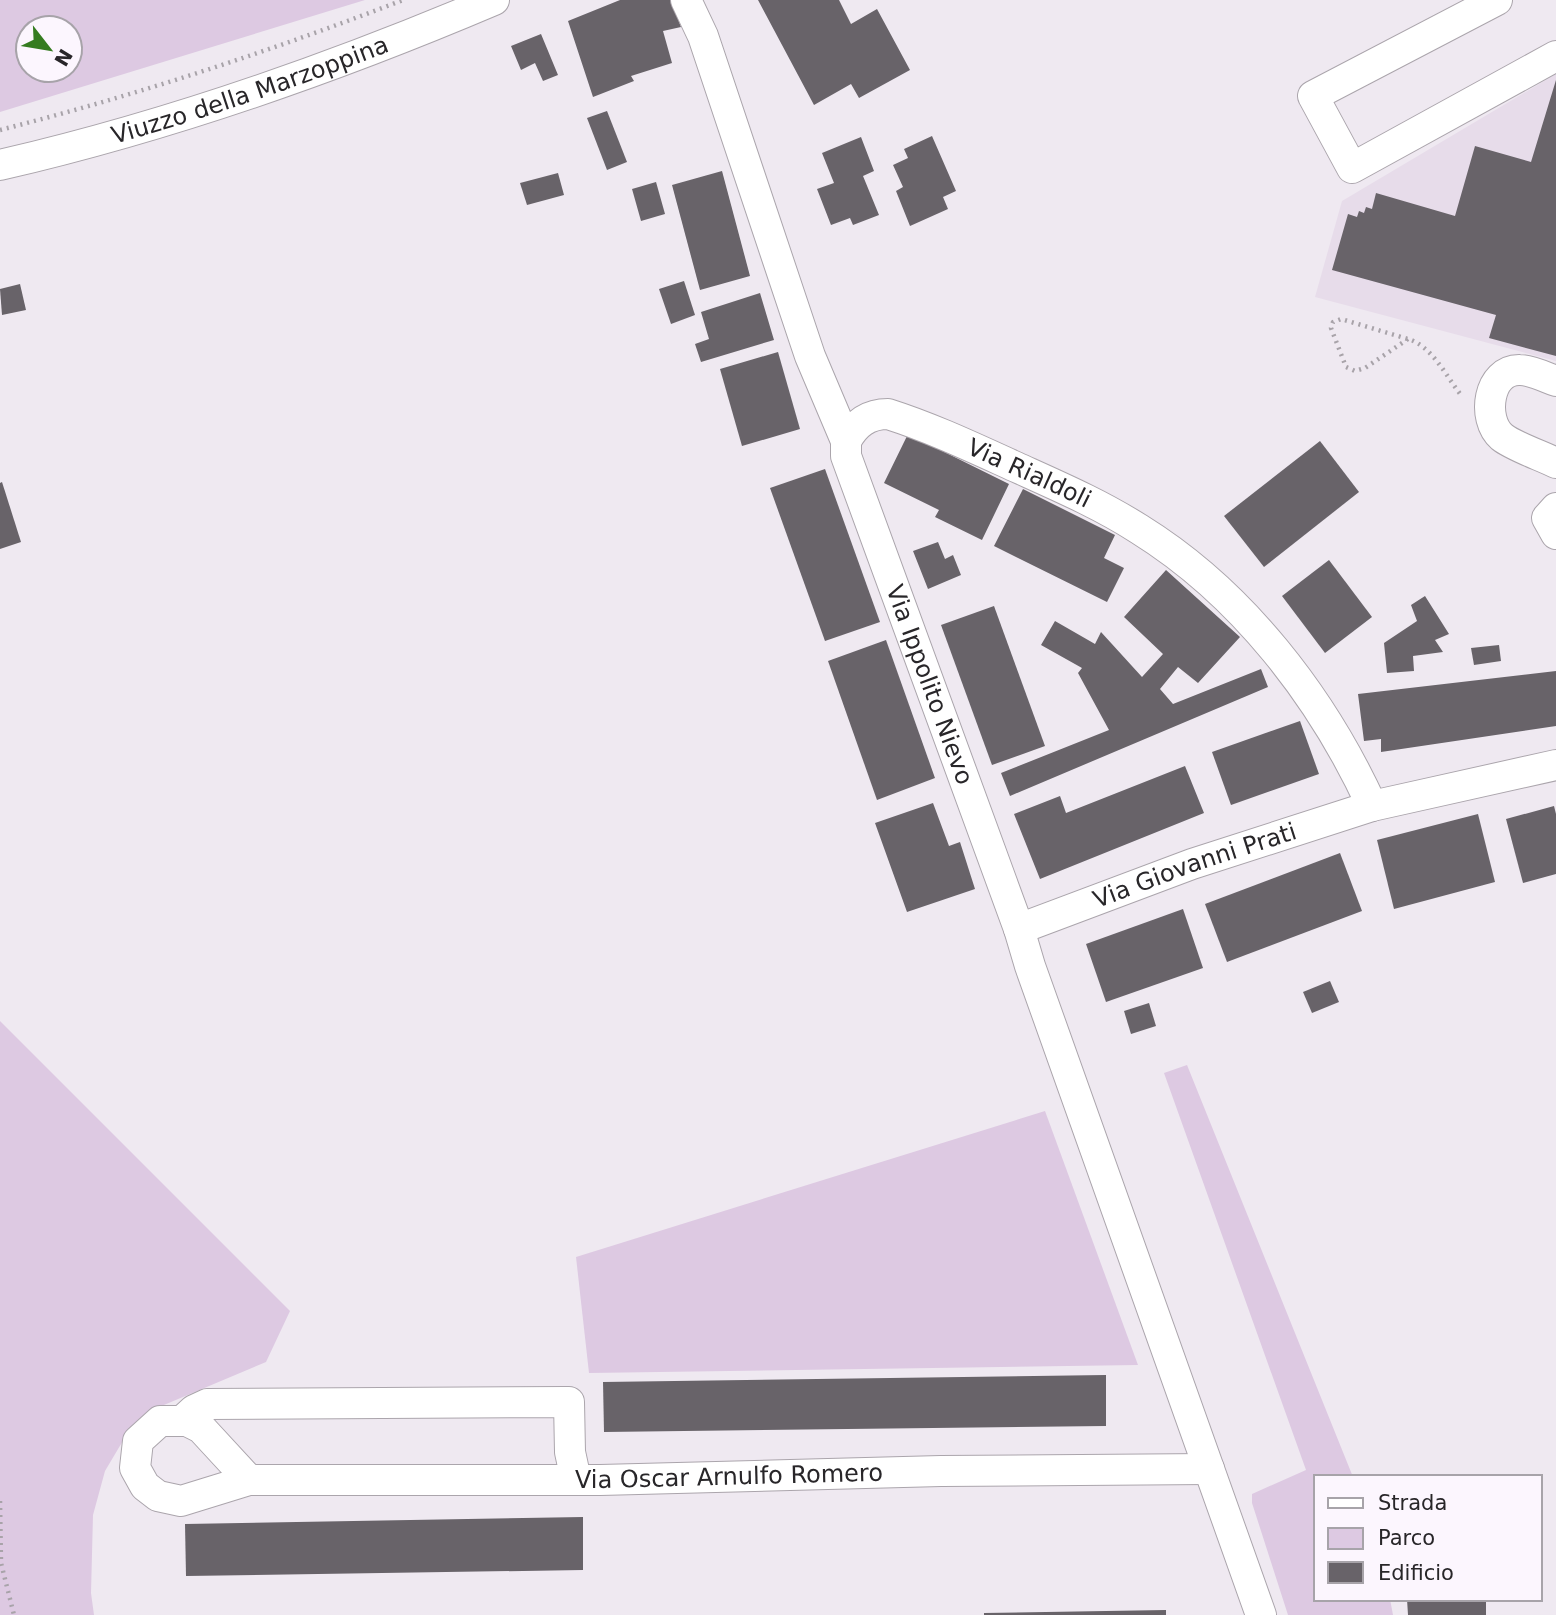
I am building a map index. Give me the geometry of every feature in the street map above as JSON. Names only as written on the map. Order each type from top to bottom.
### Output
[{"type":"street","name":"Viuzzo della Marzoppina","points":[[0,166],[57,152],[238,98],[415,33],[494,0]]},
{"type":"street","points":[[686,0],[703,36],[810,356],[846,441]]},
{"type":"street","points":[[1497,0],[1313,96],[1352,168],[1556,56]]},
{"type":"street","points":[[1556,381],[1521,369],[1510,371],[1500,379],[1489,401],[1489,413],[1502,437],[1556,463]]},
{"type":"street","name":"Via Rialdoli","points":[[846,441],[857,425],[865,419],[878,414],[888,414],[955,439],[1082,496],[1140,529],[1226,595],[1264,639],[1324,719],[1352,764],[1372,806]]},
{"type":"street","name":"Via Ippolito Nievo","points":[[846,441],[846,456],[1019,929]]},
{"type":"street","points":[[1556,508],[1547,518],[1556,534]]},
{"type":"street","points":[[1372,806],[1556,765]]},
{"type":"street","name":"Via Giovanni Prati","points":[[1019,929],[1192,864],[1372,806]]},
{"type":"street","points":[[1019,929],[1261,1615]]},
{"type":"street","name":"Via Oscar Arnulfo Romero","points":[[576,1480],[570,1452],[569,1402],[207,1404],[194,1410],[183,1421],[160,1421],[138,1441],[135,1468],[145,1486],[159,1496],[181,1501],[249,1480],[576,1480],[954,1471],[1209,1469]]},
{"type":"street","points":[[183,1421],[201,1428],[249,1480]]},
{"type":"path","points":[[0,130],[82,109],[222,66],[403,0]]},
{"type":"path","points":[[1408,339],[1365,368],[1355,371],[1346,367],[1331,328],[1332,322],[1341,319],[1408,339],[1424,347],[1469,406]]},
{"type":"path","points":[[0,1501],[1,1563],[14,1615]]},
{"type":"shaded area","points":[[1556,74],[1556,361],[1315,297],[1342,201]]},
{"type":"green space","points":[[0,0],[365,0],[0,112]]},
{"type":"green space","points":[[0,1021],[290,1311],[266,1362],[152,1410],[124,1439],[105,1471],[93,1515],[91,1593],[94,1615],[0,1615]]},
{"type":"green space","points":[[1187,1065],[1352,1475],[1314,1475],[1314,1601],[1390,1601],[1393,1615],[1288,1615],[1252,1503],[1252,1494],[1306,1470],[1164,1073]]},
{"type":"green space","points":[[1045,1111],[1138,1365],[589,1373],[576,1257]]},
{"type":"building","points":[[620,0],[671,0],[681,27],[663,31],[672,63],[631,76],[634,81],[593,97],[568,21]]},
{"type":"building","points":[[758,0],[839,0],[851,24],[877,9],[910,70],[859,98],[851,84],[814,105]]},
{"type":"building","points":[[541,34],[558,75],[543,81],[535,63],[521,70],[511,46]]},
{"type":"building","points":[[1556,80],[1556,356],[1489,338],[1496,315],[1332,270],[1348,214],[1357,217],[1359,211],[1364,213],[1366,207],[1372,209],[1376,193],[1455,216],[1475,146],[1531,162]]},
{"type":"building","points":[[607,111],[627,162],[607,170],[587,118]]},
{"type":"building","points":[[932,136],[956,191],[943,197],[948,209],[910,226],[896,191],[903,187],[893,165],[908,158],[904,149]]},
{"type":"building","points":[[861,137],[874,171],[863,176],[879,215],[853,225],[850,218],[831,225],[817,189],[834,183],[822,153]]},
{"type":"building","points":[[722,171],[750,276],[700,290],[672,185]]},
{"type":"building","points":[[558,173],[564,195],[527,205],[520,183]]},
{"type":"building","points":[[656,182],[665,214],[641,221],[632,189]]},
{"type":"building","points":[[684,281],[695,315],[671,324],[659,289]]},
{"type":"building","points":[[20,284],[26,310],[2,315],[0,289]]},
{"type":"building","points":[[760,293],[774,340],[701,362],[695,344],[709,339],[701,312]]},
{"type":"building","points":[[778,352],[800,429],[742,446],[720,369]]},
{"type":"building","points":[[908,434],[1009,484],[982,540],[935,517],[939,510],[884,483]]},
{"type":"building","points":[[1320,441],[1359,492],[1264,567],[1224,516]]},
{"type":"building","points":[[825,469],[880,622],[825,641],[770,488]]},
{"type":"building","points":[[2,482],[21,542],[0,549],[0,483]]},
{"type":"building","points":[[1023,489],[1115,535],[1104,558],[1124,568],[1107,602],[994,546]]},
{"type":"building","points":[[938,542],[945,559],[953,555],[961,575],[928,589],[913,551]]},
{"type":"building","points":[[1329,560],[1372,617],[1325,653],[1282,596]]},
{"type":"building","points":[[1166,570],[1240,637],[1198,683],[1178,667],[1160,689],[1173,704],[1261,669],[1268,687],[1010,796],[1001,773],[1109,730],[1078,673],[1082,668],[1041,645],[1055,621],[1095,644],[1101,632],[1142,677],[1163,654],[1124,617]]},
{"type":"building","points":[[1425,596],[1449,634],[1435,640],[1443,652],[1413,656],[1414,671],[1387,673],[1384,643],[1417,621],[1411,605]]},
{"type":"building","points":[[994,606],[1045,746],[992,765],[941,625]]},
{"type":"building","points":[[886,640],[935,778],[877,800],[828,661]]},
{"type":"building","points":[[1499,645],[1501,661],[1474,665],[1471,648]]},
{"type":"building","points":[[1556,671],[1556,726],[1381,752],[1381,739],[1364,741],[1358,694]]},
{"type":"building","points":[[1300,721],[1319,774],[1231,805],[1212,752]]},
{"type":"building","points":[[1185,766],[1204,813],[1040,879],[1014,814],[1060,796],[1066,813]]},
{"type":"building","points":[[933,803],[949,846],[960,842],[975,889],[907,912],[875,823]]},
{"type":"building","points":[[1554,806],[1556,874],[1523,883],[1506,819]]},
{"type":"building","points":[[1478,814],[1495,882],[1394,909],[1377,840]]},
{"type":"building","points":[[1340,853],[1362,911],[1227,962],[1205,904]]},
{"type":"building","points":[[1183,909],[1203,968],[1106,1002],[1086,944]]},
{"type":"building","points":[[1330,981],[1339,1002],[1312,1013],[1303,992]]},
{"type":"building","points":[[1149,1003],[1156,1026],[1131,1034],[1124,1011]]},
{"type":"building","points":[[1106,1375],[1106,1426],[604,1432],[603,1382]]},
{"type":"building","points":[[583,1517],[583,1570],[186,1576],[185,1524]]},
{"type":"building","points":[[1407,1601],[1486,1601],[1486,1615],[1408,1615]]},
{"type":"building","points":[[1166,1610],[1166,1615],[984,1615],[984,1613]]}]
